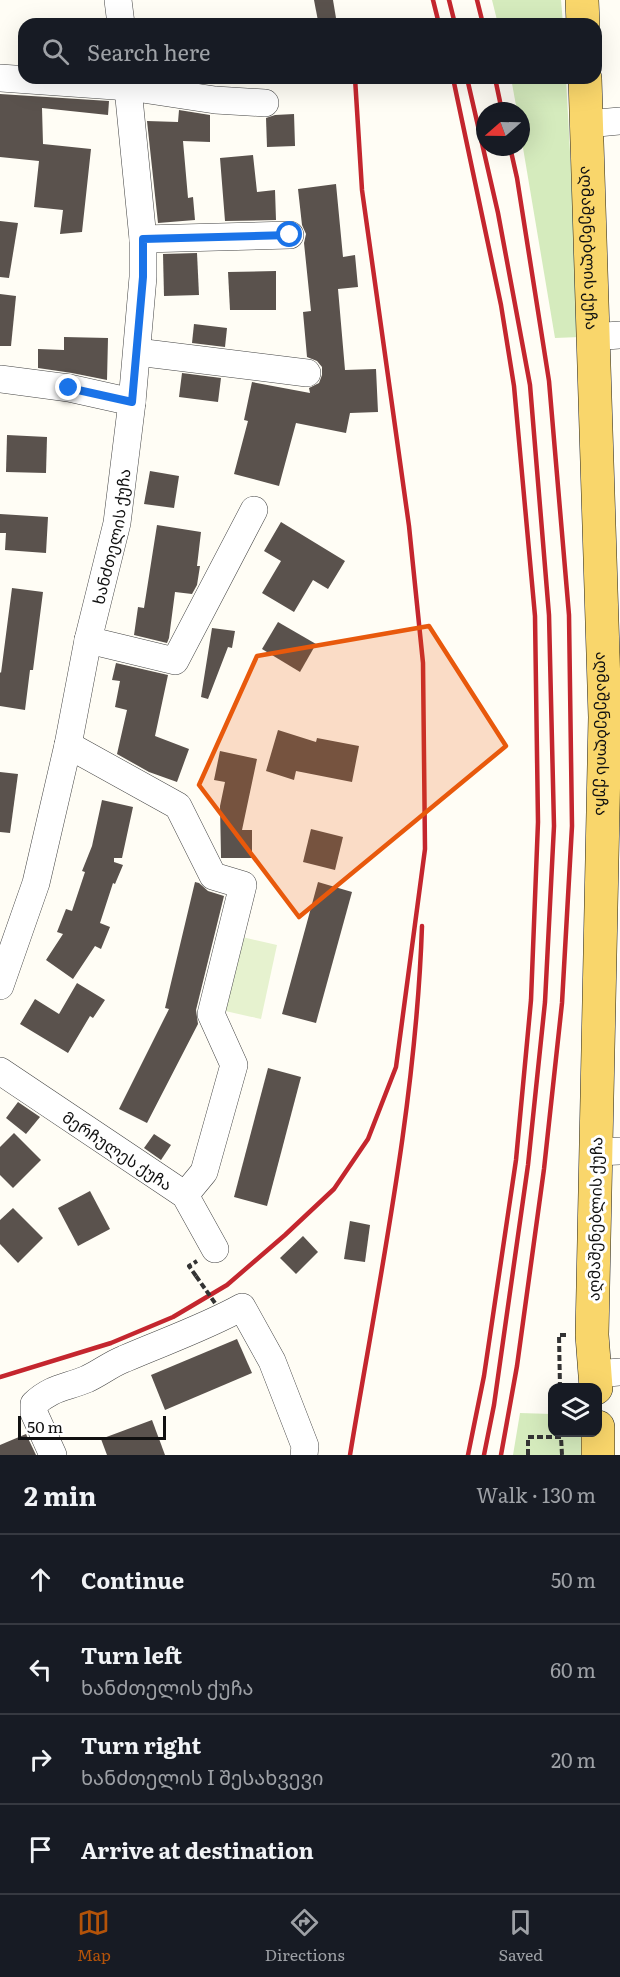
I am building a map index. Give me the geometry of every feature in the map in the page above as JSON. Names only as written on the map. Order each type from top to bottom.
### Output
[{"type":"main road","points":[[582,0],[583,18]]},
{"type":"main road","name":"აღმაშენებლის ქუჩა","points":[[585,84],[606,336],[605,717],[612,787],[608,1152],[592,1335],[604,1378]]},
{"type":"main road","points":[[597,1437],[598,1455]]},
{"type":"street","points":[[118,0],[120,18]]},
{"type":"street","points":[[0,78],[18,79]]},
{"type":"street","name":"ხანძთელის ქუჩა","points":[[0,986],[36,883],[68,745],[88,640],[117,523],[132,402],[143,277],[143,239],[128,84]]},
{"type":"street","points":[[133,84],[215,100],[265,103]]},
{"type":"street","points":[[587,124],[620,121]]},
{"type":"street","points":[[143,239],[290,235]]},
{"type":"street","points":[[137,352],[307,373]]},
{"type":"street","points":[[0,379],[69,388],[132,402]]},
{"type":"street","points":[[88,640],[175,661],[254,510]]},
{"type":"street","points":[[68,745],[178,806],[213,876],[243,885],[211,1014],[234,1065],[204,1172],[185,1195]]},
{"type":"street","name":"მერჩულეს ქუჩა","points":[[0,1071],[185,1195],[215,1249]]},
{"type":"street","points":[[53,1455],[34,1413],[34,1404],[45,1393],[86,1379],[122,1360],[242,1307],[272,1361],[305,1446],[304,1455]]},
{"type":"path","points":[[196,1276],[215,1303]]},
{"type":"path","points":[[528,1455],[528,1437],[548,1436]]},
{"type":"path","points":[[561,1437],[562,1455]]},
{"type":"highlighted area","points":[[429,626],[506,746],[299,917],[199,785],[257,656]]},
{"type":"green space","points":[[492,0],[561,0],[562,18],[496,18]]},
{"type":"green space","points":[[512,84],[566,84],[580,337],[555,338],[524,156],[530,156],[530,102],[515,102]]},
{"type":"green space","points":[[238,936],[277,945],[261,1019],[221,1010]]},
{"type":"green space","points":[[520,1413],[548,1414],[548,1437],[581,1437],[581,1455],[513,1455]]},
{"type":"building","points":[[314,0],[333,0],[336,18],[317,18]]},
{"type":"building","points":[[0,94],[109,101],[108,115],[42,108],[43,144],[91,149],[82,232],[60,234],[63,210],[34,207],[39,161],[0,157]]},
{"type":"building","points":[[179,110],[210,115],[210,142],[183,141],[188,198],[193,197],[195,220],[158,223],[147,121],[178,122]]},
{"type":"building","points":[[294,114],[295,146],[267,147],[266,118]]},
{"type":"building","points":[[253,155],[257,192],[275,190],[276,220],[225,221],[220,158]]},
{"type":"building","points":[[336,184],[343,257],[355,255],[358,287],[338,289],[345,370],[376,369],[378,412],[350,413],[346,433],[296,423],[279,486],[234,474],[248,421],[244,420],[252,382],[310,393],[309,388],[319,383],[322,375],[322,367],[317,361],[307,357],[303,312],[311,311],[304,243],[306,234],[302,225],[298,189]]},
{"type":"building","points":[[0,221],[18,223],[9,278],[0,277]]},
{"type":"building","points":[[197,253],[199,295],[164,296],[163,254]]},
{"type":"building","points":[[276,271],[276,310],[230,310],[228,272]]},
{"type":"building","points":[[0,294],[16,296],[11,346],[0,346]]},
{"type":"building","points":[[194,324],[227,328],[225,347],[192,343]]},
{"type":"building","points":[[64,337],[108,338],[107,380],[38,368],[38,349],[64,350]]},
{"type":"building","points":[[182,373],[221,378],[218,402],[179,397]]},
{"type":"building","points":[[7,435],[47,437],[46,473],[6,472]]},
{"type":"building","points":[[150,471],[179,476],[174,508],[144,504]]},
{"type":"building","points":[[0,514],[48,517],[46,553],[5,550],[6,533],[0,533]]},
{"type":"building","points":[[281,522],[345,561],[328,589],[313,580],[294,612],[262,593],[281,561],[264,551]]},
{"type":"building","points":[[157,525],[201,532],[197,585],[192,594],[175,592],[167,643],[134,635],[138,607],[144,608]]},
{"type":"building","points":[[12,588],[43,592],[33,670],[30,670],[25,710],[0,706],[0,672]]},
{"type":"building","points":[[278,622],[316,644],[300,672],[262,649]]},
{"type":"building","points":[[212,628],[235,631],[232,648],[228,647],[208,699],[201,697]]},
{"type":"building","points":[[116,663],[168,675],[155,736],[189,749],[177,782],[149,772],[117,754],[127,710],[115,707],[120,681],[112,680]]},
{"type":"building","points":[[278,730],[316,742],[317,738],[359,746],[352,782],[296,771],[294,780],[266,771]]},
{"type":"building","points":[[220,751],[257,759],[242,830],[252,830],[252,858],[221,858],[220,806],[225,782],[214,780]]},
{"type":"building","points":[[0,772],[18,774],[10,833],[0,832]]},
{"type":"building","points":[[102,800],[133,807],[122,858],[114,858],[114,862],[123,865],[115,884],[113,883],[100,923],[110,927],[101,949],[95,946],[73,979],[46,960],[63,934],[57,932],[66,909],[72,911],[85,872],[82,871],[92,846]]},
{"type":"building","points":[[311,829],[343,837],[335,870],[303,862]]},
{"type":"building","points":[[195,882],[208,891],[224,896],[196,1010],[198,1024],[147,1123],[119,1109],[169,1009],[165,1008]]},
{"type":"building","points":[[318,882],[352,892],[316,1023],[282,1014]]},
{"type":"building","points":[[77,983],[105,1000],[93,1018],[90,1016],[68,1053],[20,1024],[35,999],[59,1014]]},
{"type":"building","points":[[268,1068],[301,1077],[267,1206],[234,1197]]},
{"type":"building","points":[[18,1102],[40,1117],[26,1134],[6,1118]]},
{"type":"building","points":[[14,1133],[41,1160],[13,1188],[0,1175],[0,1147]]},
{"type":"building","points":[[154,1134],[171,1145],[161,1160],[144,1148]]},
{"type":"building","points":[[90,1191],[110,1229],[78,1246],[58,1208]]},
{"type":"building","points":[[13,1208],[43,1238],[18,1263],[0,1244],[0,1220]]},
{"type":"building","points":[[350,1221],[370,1225],[365,1262],[344,1259]]},
{"type":"building","points":[[303,1236],[318,1252],[296,1274],[280,1258]]},
{"type":"building","points":[[237,1339],[252,1373],[165,1410],[151,1375]]},
{"type":"building","points":[[152,1420],[165,1455],[107,1455],[101,1439]]},
{"type":"building","points":[[26,1434],[36,1455],[0,1455],[0,1445]]},
{"type":"railway","points":[[433,0],[438,18]]},
{"type":"railway","points":[[449,0],[454,18]]},
{"type":"railway","points":[[477,0],[482,18]]},
{"type":"railway","points":[[0,1377],[111,1343],[173,1317],[227,1285],[334,1189],[368,1139],[396,1067],[425,849],[423,663],[409,526],[362,190],[355,84]]},
{"type":"railway","points":[[454,84],[501,305],[514,386],[535,616],[538,822],[531,1000],[516,1160],[484,1376],[468,1455]]},
{"type":"railway","points":[[468,84],[498,213],[530,385],[549,615],[554,826],[545,1002],[528,1165],[494,1405],[484,1455]]},
{"type":"railway","points":[[496,84],[500,102]]},
{"type":"railway","points":[[501,1455],[517,1366],[544,1169],[562,1003],[572,826],[569,615],[549,381],[512,156]]},
{"type":"railway","points":[[350,1455],[395,1192],[412,1059],[422,926]]},
{"type":"route","points":[[69,388],[132,402],[143,277],[143,239],[290,235]]}]
